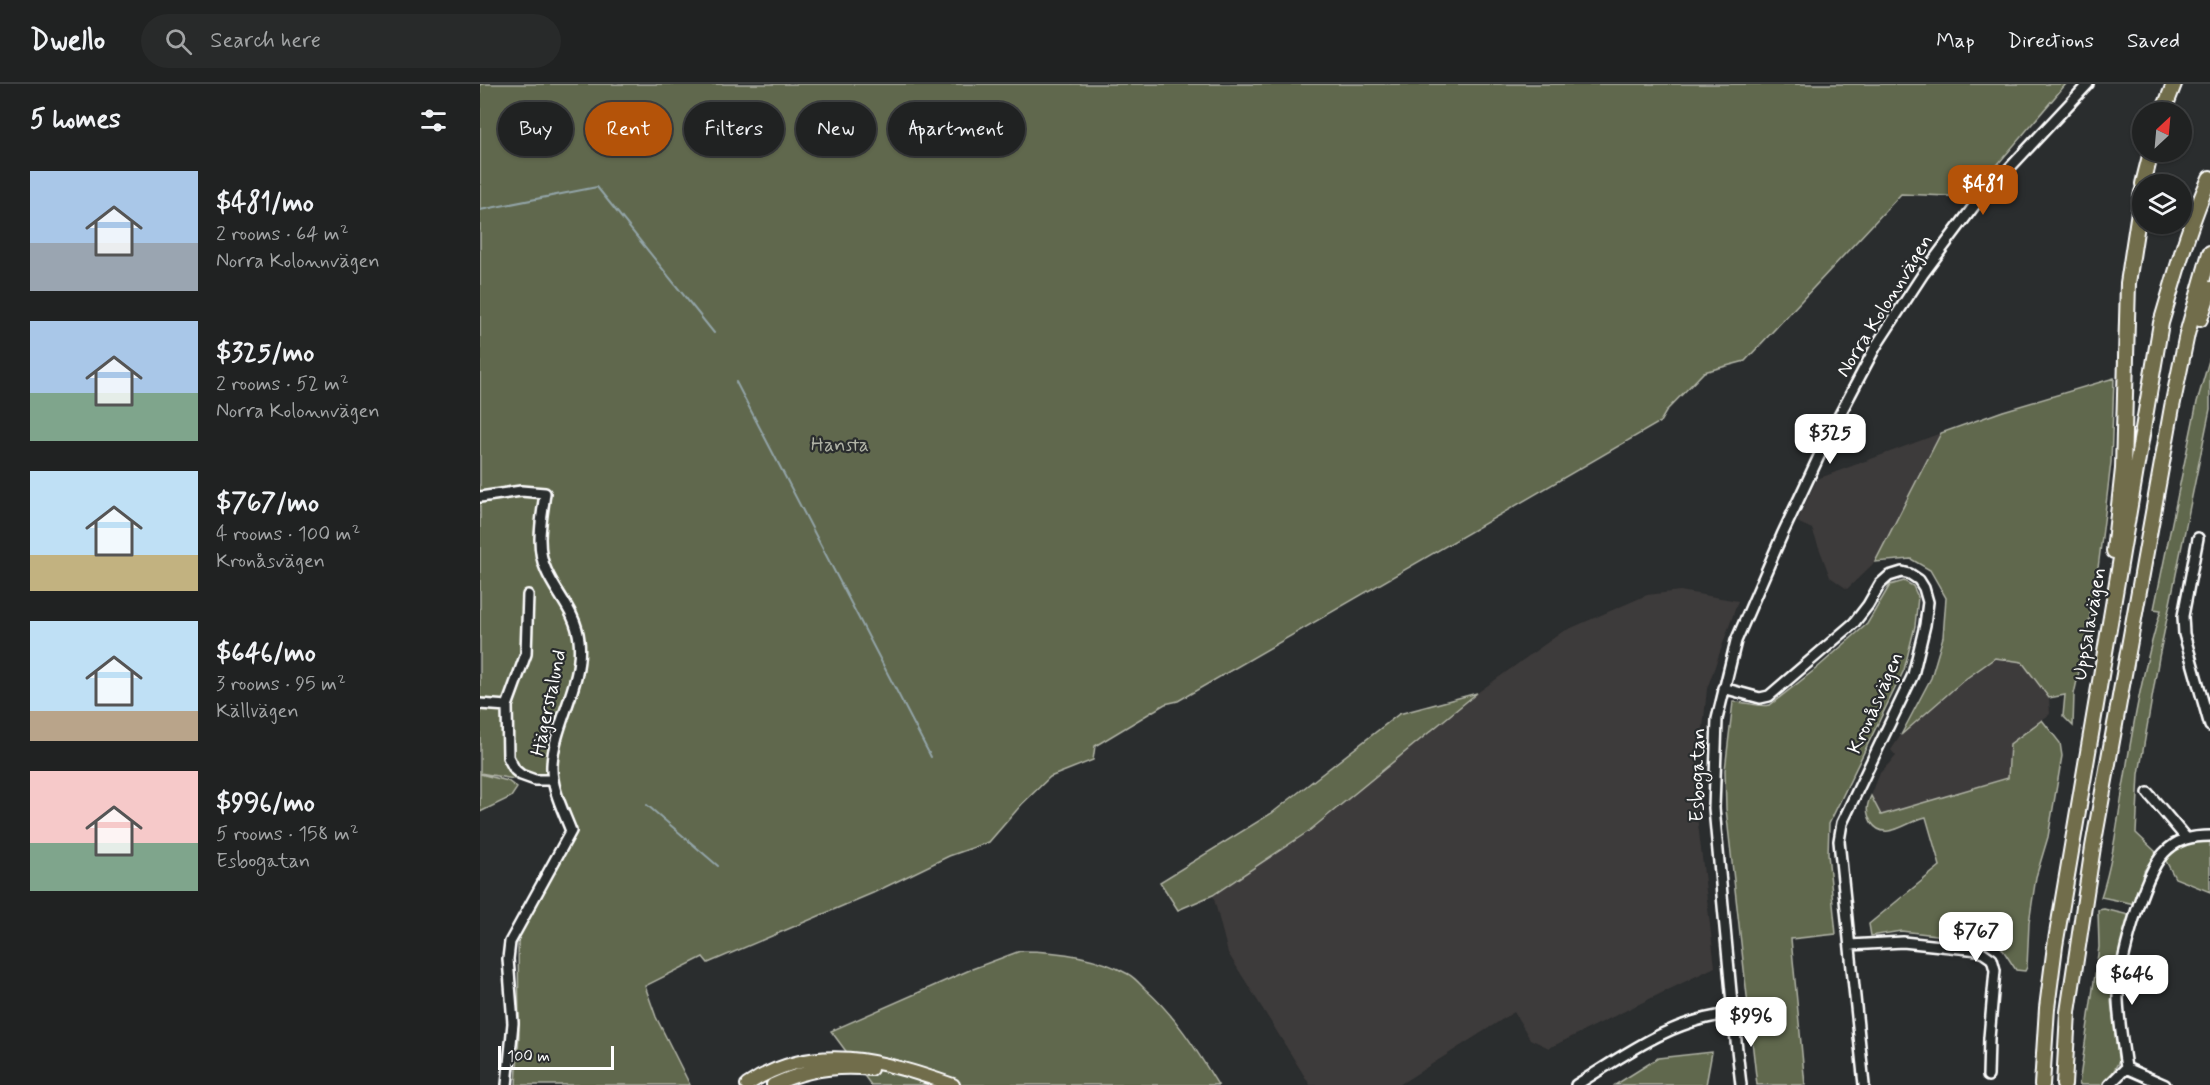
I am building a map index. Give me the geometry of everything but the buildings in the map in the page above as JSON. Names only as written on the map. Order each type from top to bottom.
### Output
[{"type":"highway","points":[[2167,102],[2174,84]]},
{"type":"highway","name":"Uppsalavägen","points":[[2042,1085],[2047,1008],[2055,946],[2161,322],[2194,216],[2210,178]]},
{"type":"highway","points":[[2101,674],[2122,469],[2128,284],[2136,234]]},
{"type":"highway","points":[[2064,1085],[2068,1012],[2093,847],[2172,407],[2187,334],[2210,253]]},
{"type":"highway","points":[[2172,407],[2181,387],[2210,289]]},
{"type":"main road","points":[[747,1085],[785,1066],[819,1058],[839,1057],[908,1070],[953,1085]]},
{"type":"main road","points":[[773,1085],[812,1071],[849,1067],[876,1069],[931,1085]]},
{"type":"street","name":"Norra Kolonnvägen","points":[[1808,482],[1828,437],[1876,346],[1923,274],[1974,206],[2088,84]]},
{"type":"street","name":"Esbogatan","points":[[1741,1085],[1732,1014],[1714,808],[1717,730],[1723,688],[1736,641],[1808,482]]},
{"type":"street","name":"Hägerstalund","points":[[480,497],[521,491],[545,493],[541,555],[549,577],[578,628],[580,650],[552,765],[553,780],[571,831],[510,942],[508,959],[513,1023],[507,1085]]},
{"type":"street","points":[[2198,538],[2182,616],[2184,634],[2208,727]]},
{"type":"street","name":"Kronåsvägen","points":[[1723,688],[1760,698],[1770,696],[1854,623],[1880,584],[1889,576],[1902,572],[1910,574],[1919,580],[1924,588],[1928,602],[1913,675],[1842,823],[1839,841],[1864,1085]]},
{"type":"street","name":"Hägerstalund","points":[[528,595],[526,654],[507,706],[507,742],[511,763],[515,770],[535,780],[553,780]]},
{"type":"street","points":[[480,704],[507,706]]},
{"type":"street","points":[[2148,793],[2186,838]]},
{"type":"street","points":[[2126,1068],[2118,999],[2125,954],[2137,911],[2155,866],[2163,854],[2186,838],[2210,836]]},
{"type":"street","points":[[1850,945],[1903,942],[1979,950],[1992,959],[1995,970],[1988,1076]]},
{"type":"street","points":[[1576,1085],[1657,1035],[1675,1027],[1719,1015],[1732,1014]]},
{"type":"street","points":[[2109,1085],[2126,1068]]},
{"type":"street","points":[[2126,1068],[2165,1085]]},
{"type":"shaded area","points":[[1941,433],[1875,562],[1847,589],[1830,577],[1812,529],[1797,522],[1817,479]]},
{"type":"shaded area","points":[[1680,591],[1738,601],[1707,689],[1697,789],[1697,815],[1715,967],[1549,1048],[1530,1039],[1514,1012],[1399,1085],[1310,1085],[1228,953],[1213,895],[1309,831],[1477,693],[1562,632],[1647,595]]},
{"type":"shaded area","points":[[1995,658],[2022,662],[2049,698],[2050,714],[2010,744],[2008,778],[1881,815],[1871,796],[1880,773],[1896,756],[1891,750],[1901,735],[1964,680]]},
{"type":"green space","name":"Hansta","points":[[480,84],[2066,84],[1970,197],[1901,194],[1745,361],[1704,372],[1667,410],[1660,422],[1178,701],[1165,704],[1095,746],[1093,760],[1050,777],[1022,804],[989,842],[949,856],[873,893],[708,963],[703,957],[645,986],[656,1017],[690,1085],[516,1085],[519,1035],[518,937],[573,836],[554,800],[549,785],[480,773]]},
{"type":"green space","points":[[2210,357],[2210,409],[2159,657],[2139,774],[2136,833],[2156,852],[2144,871],[2135,904],[2101,897],[2112,852],[2140,692],[2161,610],[2154,609],[2197,402]]},
{"type":"green space","points":[[2114,378],[2111,462],[2105,513],[2086,640],[2074,694],[2073,726],[2063,716],[2065,695],[2049,698],[2022,662],[1995,658],[1964,680],[1901,735],[1931,678],[1943,637],[1946,598],[1930,570],[1911,559],[1875,562],[1941,433],[2003,411]]},
{"type":"green space","points":[[1904,581],[1913,586],[1918,597],[1915,626],[1904,670],[1829,824],[1828,854],[1836,934],[1791,939],[1805,1085],[1757,1085],[1726,809],[1725,770],[1733,702],[1770,705],[1867,624],[1890,585]]},
{"type":"green space","points":[[1477,693],[1309,831],[1213,895],[1178,910],[1160,882],[1272,813],[1399,714]]},
{"type":"green space","points":[[2042,720],[2060,743],[2062,756],[2048,837],[2036,877],[2025,971],[2016,970],[2001,947],[1990,941],[1901,931],[1871,936],[1869,924],[1940,866],[1926,817],[1897,829],[1883,831],[1871,822],[1868,815],[1867,806],[1871,796],[1881,815],[2008,778],[2010,744]]},
{"type":"green space","points":[[480,774],[508,781],[517,788],[511,797],[480,812]]},
{"type":"green space","points":[[2210,840],[2210,892],[2175,878],[2166,861],[2179,845]]},
{"type":"green space","points":[[2104,909],[2129,915],[2111,1001],[2119,1061],[2106,1085],[2079,1085],[2099,947],[2098,910]]},
{"type":"green space","points":[[1020,951],[1047,952],[1089,959],[1130,975],[1176,1022],[1218,1085],[871,1085],[831,1031],[972,969]]},
{"type":"green space","points":[[1712,1052],[1706,1085],[1615,1085],[1658,1058]]},
{"type":"waterway","points":[[480,210],[597,187],[714,333]]},
{"type":"waterway","points":[[736,382],[931,757]]},
{"type":"waterway","points":[[647,805],[718,866]]}]
